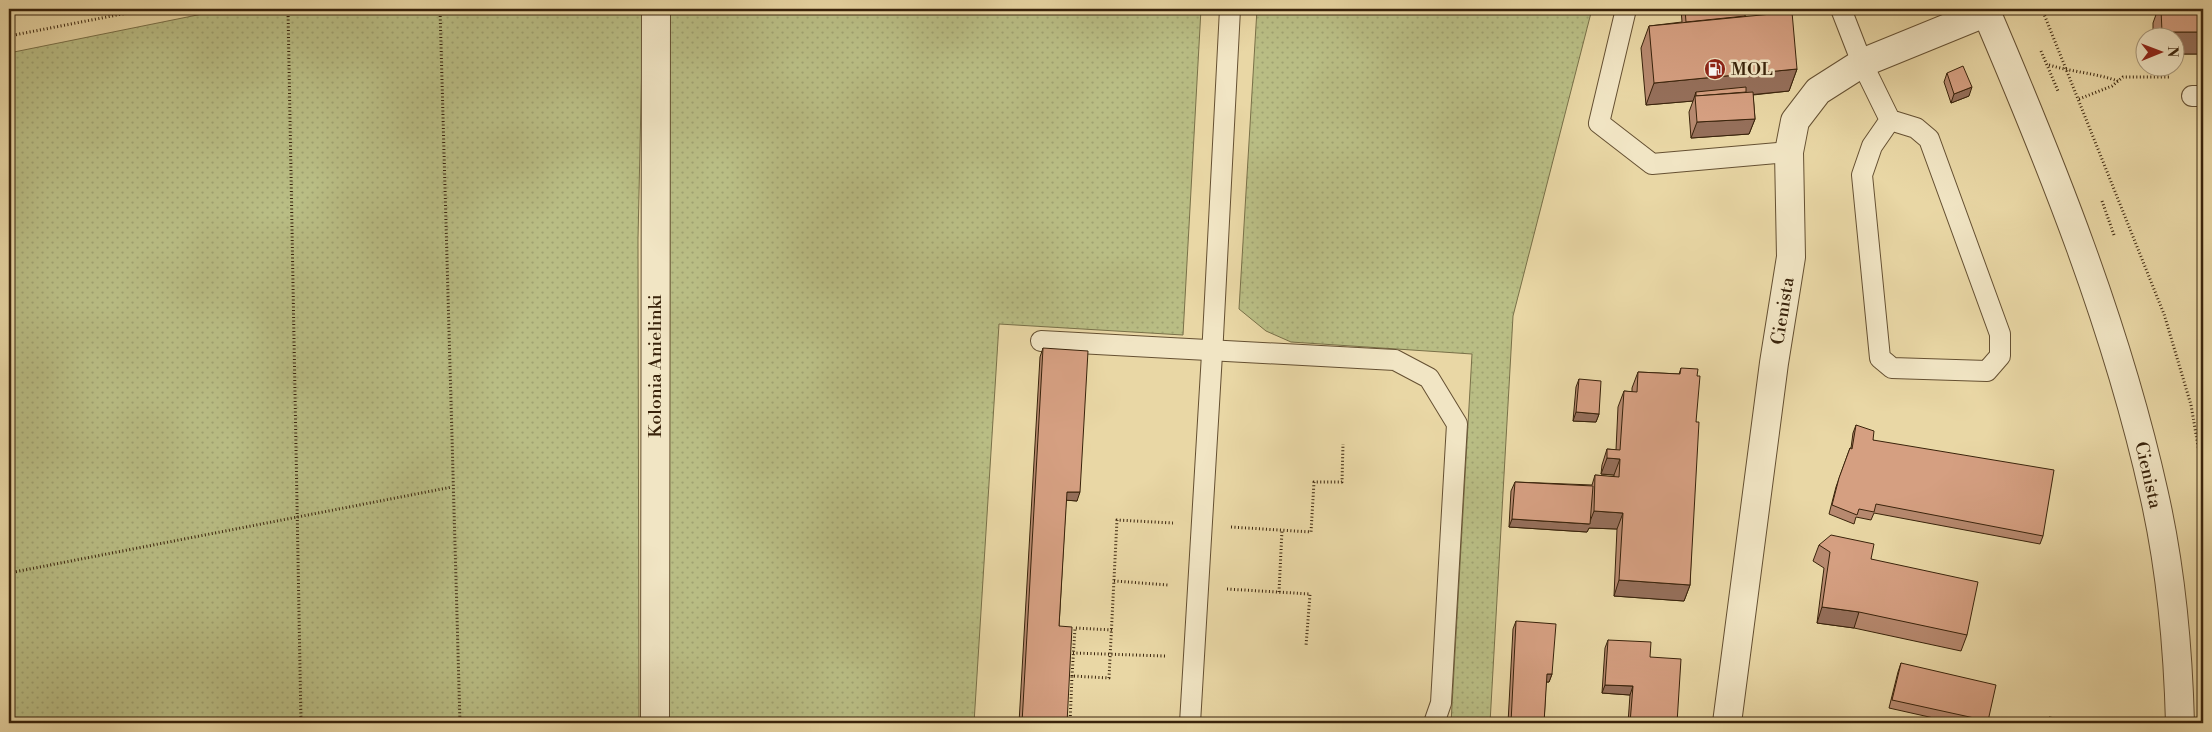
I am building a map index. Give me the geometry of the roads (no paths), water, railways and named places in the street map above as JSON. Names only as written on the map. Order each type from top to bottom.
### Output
[{"type":"street","name":"Kolonia Anielinki","points":[[655,723],[656,9]]},
{"type":"street","name":"Cienista","points":[[1727,723],[1773,372],[1791,258],[1789,152],[1795,122],[1818,91],[1862,63],[1986,11],[2089,271],[2130,400],[2155,495],[2172,596],[2180,723]]},
{"type":"lane","points":[[1190,723],[1230,9]]},
{"type":"lane","points":[[1626,9],[1599,124],[1652,164],[1789,152]]},
{"type":"lane","points":[[1841,9],[1862,63],[1890,120],[1916,128],[1929,139],[2000,334],[2000,356],[1988,371],[1892,368],[1880,358],[1862,175],[1872,146],[1890,120]]},
{"type":"lane","points":[[1041,341],[1395,360],[1429,378],[1457,424],[1441,703],[1434,723]]},
{"type":"place","name":"MOL","points":[[1715,69]]}]
